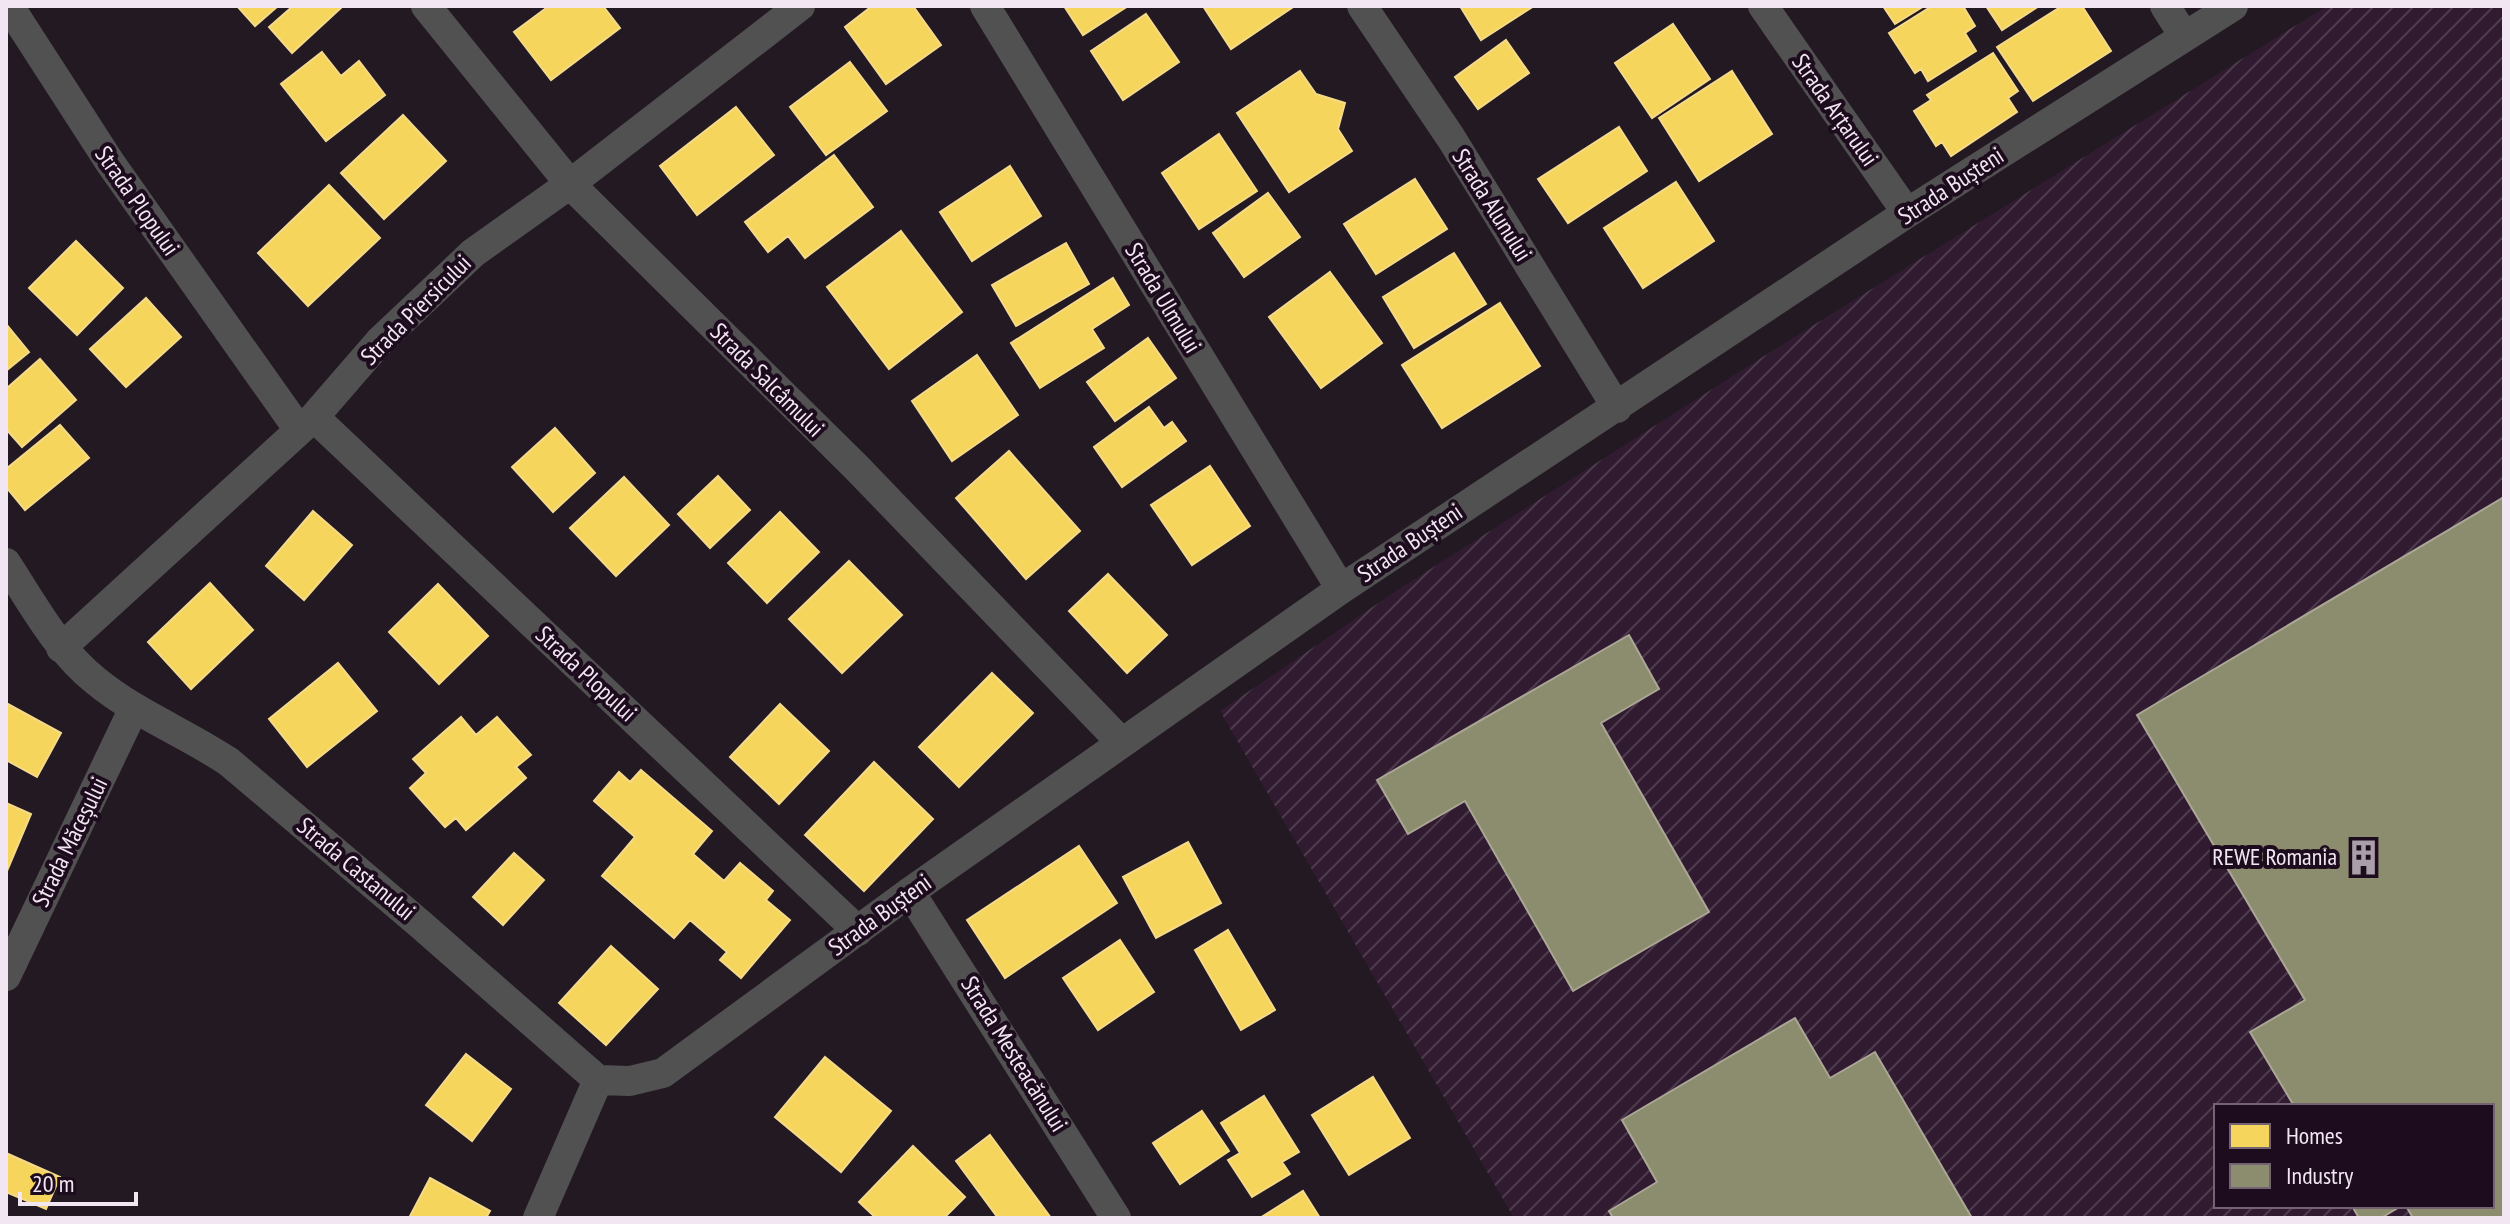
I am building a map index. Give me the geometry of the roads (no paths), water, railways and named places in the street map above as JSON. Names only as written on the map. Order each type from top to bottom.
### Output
[{"type":"street","name":"Strada Plopului","points":[[9,6],[111,164],[306,424],[858,931]]},
{"type":"street","name":"Strada Salcâmului","points":[[426,6],[570,184],[857,468],[1121,742]]},
{"type":"street","name":"Strada Piersicului","points":[[61,648],[306,424],[379,342],[473,253],[570,184],[800,6]]},
{"type":"street","name":"Strada Ulmului","points":[[985,6],[1341,589]]},
{"type":"street","name":"Strada Alunului","points":[[1362,6],[1451,138],[1617,408]]},
{"type":"street","name":"Strada Arțarului","points":[[1763,6],[1907,213]]},
{"type":"street","points":[[2165,6],[2184,36]]},
{"type":"street","name":"Strada Bușteni","points":[[598,1080],[630,1081],[663,1073],[910,892],[1341,589],[1907,213],[2233,6]]},
{"type":"street","name":"Strada Castanului","points":[[6,563],[61,648],[95,681],[134,708],[206,746],[229,762],[598,1080]]},
{"type":"street","name":"Strada Măceșului","points":[[6,976],[134,708]]},
{"type":"street","name":"Strada Mesteacănului","points":[[910,892],[1116,1218]]},
{"type":"street","points":[[538,1218],[598,1080]]},
{"type":"place","name":"REWE Romania","points":[[2363,857]]}]
